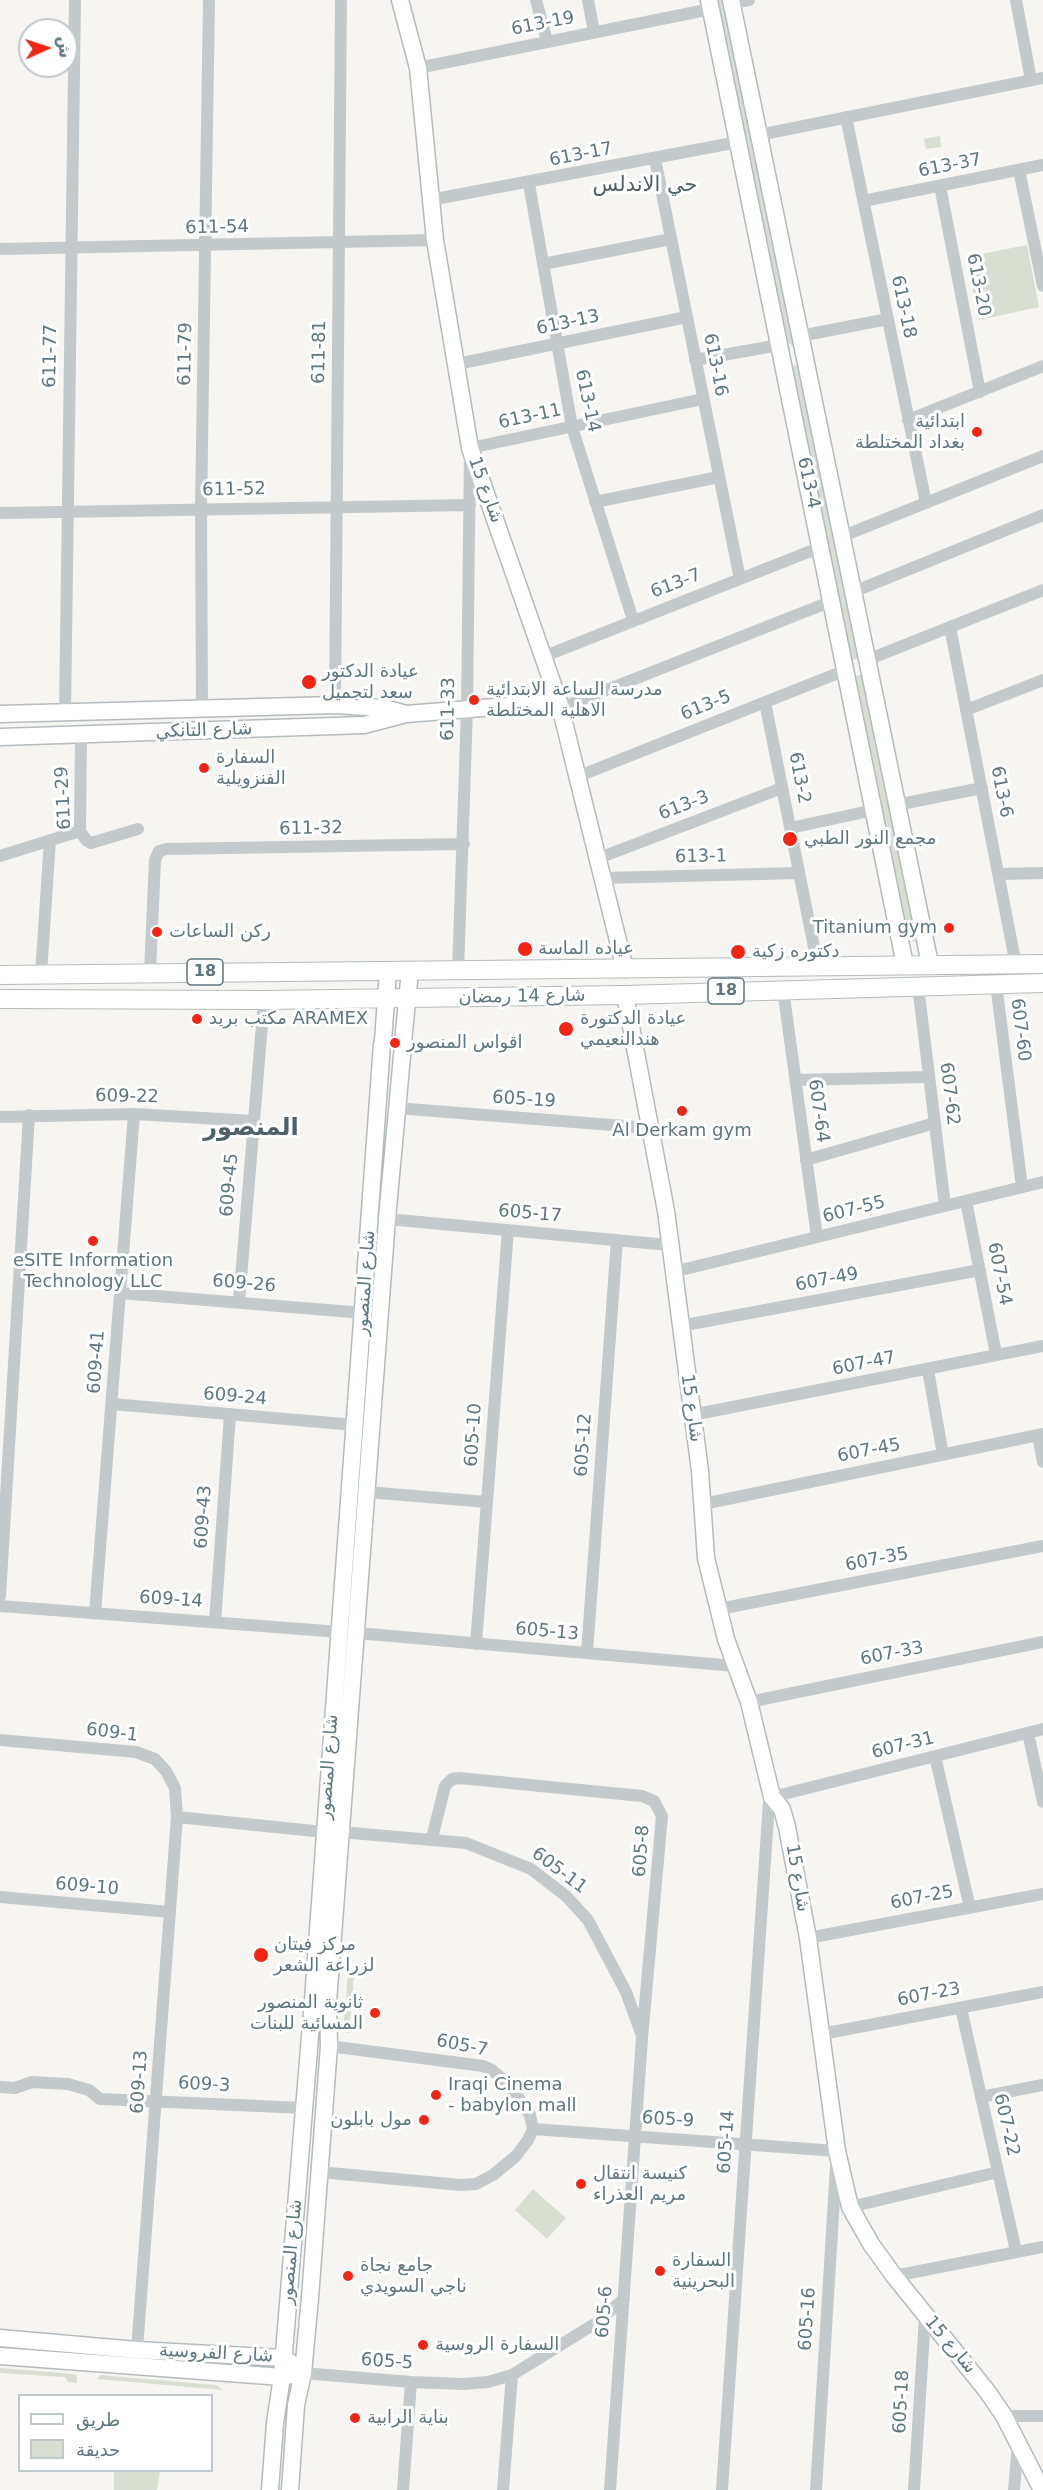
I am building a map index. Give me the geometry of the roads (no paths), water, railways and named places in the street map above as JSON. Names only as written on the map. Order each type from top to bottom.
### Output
[{"type":"main road","name":"شارع 14 رمضان","points":[[0,975],[1043,964]]},
{"type":"main road","name":"شارع 14 رمضان","points":[[0,999],[264,1000],[623,995],[1043,983]]},
{"type":"street","name":"611-77","points":[[65,713],[75,0]]},
{"type":"street","name":"611-79","points":[[202,709],[201,509],[209,0]]},
{"type":"street","name":"611-81","points":[[335,705],[341,0]]},
{"type":"street","name":"شارع 15","points":[[400,0],[418,68],[435,240],[470,448],[545,656],[560,705],[625,969]]},
{"type":"street","points":[[536,0],[547,41]]},
{"type":"street","points":[[588,0],[594,32]]},
{"type":"street","points":[[731,2],[749,0]]},
{"type":"street","points":[[759,135],[1037,79],[1016,0]]},
{"type":"street","name":"613-4","points":[[731,2],[930,964]]},
{"type":"street","name":"613-19","points":[[418,68],[594,32],[710,5]]},
{"type":"street","name":"613-4","points":[[710,5],[905,965]]},
{"type":"street","name":"613-18","points":[[846,117],[926,503]]},
{"type":"street","name":"613-17","points":[[430,200],[529,184],[738,142]]},
{"type":"street","name":"613-16","points":[[655,159],[740,579]]},
{"type":"street","name":"613-37","points":[[863,201],[1043,165]]},
{"type":"street","points":[[1019,170],[1043,286]]},
{"type":"street","name":"613-14","points":[[529,184],[572,427],[633,620]]},
{"type":"street","name":"613-20","points":[[940,186],[980,392]]},
{"type":"street","points":[[543,264],[671,239]]},
{"type":"street","name":"611-54","points":[[0,249],[206,247],[435,240]]},
{"type":"street","name":"613-13","points":[[457,364],[687,317]]},
{"type":"street","points":[[696,360],[780,349],[888,319]]},
{"type":"street","points":[[908,420],[1043,366]]},
{"type":"street","name":"613-11","points":[[470,448],[703,399]]},
{"type":"street","name":"611-33","points":[[458,971],[464,844],[470,448]]},
{"type":"street","points":[[843,536],[1043,456]]},
{"type":"street","points":[[595,502],[719,477]]},
{"type":"street","name":"611-52","points":[[0,513],[470,505]]},
{"type":"street","points":[[853,592],[1043,515]]},
{"type":"street","name":"613-7","points":[[545,656],[821,547]]},
{"type":"street","points":[[867,660],[1043,590]]},
{"type":"street","points":[[560,705],[832,601]]},
{"type":"street","name":"613-6","points":[[950,627],[1016,965]]},
{"type":"street","name":"613-5","points":[[579,776],[846,670]]},
{"type":"street","points":[[966,710],[1043,680]]},
{"type":"street","name":"613-2","points":[[765,702],[818,967]]},
{"type":"street","name":"شارع التانكي","points":[[0,714],[335,705],[384,708],[406,714]]},
{"type":"street","name":"شارع التانكي","points":[[0,737],[364,725],[406,714],[560,705]]},
{"type":"street","points":[[240,708],[241,729]]},
{"type":"street","name":"611-29","points":[[81,735],[80,831],[91,843],[138,829]]},
{"type":"street","name":"613-3","points":[[599,858],[782,788]]},
{"type":"street","points":[[896,805],[982,788]]},
{"type":"street","points":[[790,828],[874,810]]},
{"type":"street","points":[[0,856],[80,831]]},
{"type":"street","points":[[41,974],[50,840]]},
{"type":"street","name":"611-32","points":[[150,972],[155,860],[159,851],[464,844]]},
{"type":"street","name":"613-1","points":[[604,878],[799,873]]},
{"type":"street","points":[[999,874],[1043,873]]},
{"type":"street","name":"شارع المنصور","points":[[290,2490],[296,2405],[303,2373],[329,2046],[328,2002],[387,1219],[410,971]]},
{"type":"street","name":"شارع المنصور","points":[[270,2490],[275,2423],[284,2358],[304,2108],[388,972]]},
{"type":"street","name":"607-60","points":[[996,984],[1022,1187]]},
{"type":"street","name":"607-62","points":[[918,986],[945,1206]]},
{"type":"street","name":"607-64","points":[[783,989],[817,1237]]},
{"type":"street","name":"شارع 15","points":[[623,995],[666,1219],[703,1504],[706,1558],[735,1666],[749,1702],[772,1797],[782,1809],[787,1827],[808,1938],[837,2151],[850,2207],[871,2244],[894,2276],[970,2368],[1004,2416],[1042,2490]]},
{"type":"street","name":"609-45","points":[[239,1302],[264,1000]]},
{"type":"street","points":[[796,1080],[929,1077]]},
{"type":"street","name":"605-19","points":[[396,1108],[648,1128]]},
{"type":"street","points":[[0,1596],[28,1114]]},
{"type":"street","name":"609-22","points":[[0,1117],[28,1114],[134,1114],[254,1121]]},
{"type":"street","name":"609-41","points":[[96,1613],[134,1114]]},
{"type":"street","points":[[806,1160],[935,1123]]},
{"type":"street","name":"607-55","points":[[673,1272],[1043,1182]]},
{"type":"street","name":"607-54","points":[[966,1201],[996,1354]]},
{"type":"street","name":"605-17","points":[[387,1219],[669,1245]]},
{"type":"street","name":"605-10","points":[[476,1644],[508,1230]]},
{"type":"street","name":"605-12","points":[[587,1653],[617,1240]]},
{"type":"street","name":"607-49","points":[[680,1326],[980,1270]]},
{"type":"street","name":"609-26","points":[[120,1293],[364,1313]]},
{"type":"street","name":"607-47","points":[[692,1416],[1043,1346]]},
{"type":"street","points":[[928,1370],[943,1455]]},
{"type":"street","name":"609-24","points":[[112,1404],[355,1425]]},
{"type":"street","name":"609-43","points":[[215,1622],[230,1414]]},
{"type":"street","points":[[1040,1435],[1043,1462]]},
{"type":"street","name":"607-45","points":[[703,1504],[1040,1435]]},
{"type":"street","points":[[367,1492],[487,1502]]},
{"type":"street","name":"607-35","points":[[719,1609],[1043,1545]]},
{"type":"street","name":"609-14","points":[[0,1606],[340,1632]]},
{"type":"street","name":"605-13","points":[[357,1633],[735,1666]]},
{"type":"street","name":"607-33","points":[[749,1702],[1043,1642]]},
{"type":"street","name":"607-31","points":[[772,1797],[1043,1729]]},
{"type":"street","points":[[1028,1733],[1043,1802]]},
{"type":"street","name":"609-1","points":[[0,1740],[136,1752],[155,1759],[166,1771],[175,1788],[177,1817]]},
{"type":"street","points":[[935,1756],[970,1908]]},
{"type":"street","name":"605-8","points":[[432,1838],[445,1786],[452,1779],[466,1778],[639,1796],[654,1801],[662,1816],[663,1829],[642,2038],[636,2136]]},
{"type":"street","name":"605-14","points":[[722,2490],[767,1810],[772,1797]]},
{"type":"street","points":[[177,1817],[324,1832]]},
{"type":"street","name":"609-13","points":[[137,2350],[177,1817]]},
{"type":"street","name":"605-11","points":[[341,1832],[432,1838],[466,1843],[514,1860],[549,1882],[578,1907],[603,1946],[626,1992],[642,2038]]},
{"type":"street","name":"607-25","points":[[808,1938],[1043,1894]]},
{"type":"street","name":"609-10","points":[[0,1897],[170,1912]]},
{"type":"street","name":"607-23","points":[[822,2034],[1043,1992]]},
{"type":"street","name":"607-22","points":[[961,2008],[1016,2251]]},
{"type":"street","name":"605-7","points":[[329,2046],[483,2066],[492,2070],[510,2086],[530,2115],[533,2129]]},
{"type":"street","name":"609-3","points":[[0,2087],[15,2088],[32,2082],[68,2084],[89,2090],[100,2099],[304,2108]]},
{"type":"street","points":[[981,2097],[1043,2085]]},
{"type":"street","points":[[319,2172],[461,2185],[476,2184],[493,2175],[516,2156],[533,2129]]},
{"type":"street","name":"605-9","points":[[533,2129],[837,2151]]},
{"type":"street","name":"605-6","points":[[610,2490],[636,2136]]},
{"type":"street","name":"605-16","points":[[816,2490],[837,2151]]},
{"type":"street","points":[[850,2207],[998,2172]]},
{"type":"street","points":[[894,2276],[1043,2247]]},
{"type":"street","name":"605-5","points":[[303,2373],[411,2382],[463,2384],[488,2382],[512,2374],[596,2323],[624,2299]]},
{"type":"street","name":"605-18","points":[[914,2490],[925,2316]]},
{"type":"street","name":"شارع الفروسية","points":[[0,2338],[137,2350],[284,2358],[303,2373]]},
{"type":"street","name":"شارع الفروسية","points":[[0,2356],[282,2377],[303,2373]]},
{"type":"street","points":[[503,2490],[512,2374]]},
{"type":"street","points":[[403,2490],[411,2382]]},
{"type":"street","points":[[1004,2416],[1043,2416]]},
{"type":"street","points":[[1014,2490],[1018,2443]]},
{"type":"place","name":"ابتدائية بغداد المختلطة","points":[[977,432]]},
{"type":"place","name":"عيادة الدكتور سعد لتجميل","points":[[309,682]]},
{"type":"place","name":"مدرسة الساعة الابتدائية الاهلية المختلطة","points":[[474,700]]},
{"type":"place","name":"السفارة الفنزويلية","points":[[204,768]]},
{"type":"place","name":"مجمع النور الطبي","points":[[790,839]]},
{"type":"place","name":"Titanium gym","points":[[949,928]]},
{"type":"place","name":"ركن الساعات","points":[[157,932]]},
{"type":"place","name":"عياده الماسة","points":[[525,949]]},
{"type":"place","name":"دكتوره زكية","points":[[738,952]]},
{"type":"place","name":"مكتب بريد ARAMEX","points":[[197,1019]]},
{"type":"place","name":"عيادة الدكتورة هندالنعيمي","points":[[566,1029]]},
{"type":"place","name":"اقواس المنصور","points":[[395,1043]]},
{"type":"place","name":"Al Derkam gym","points":[[682,1111]]},
{"type":"place","name":"eSITE Information Technology LLC","points":[[93,1241]]},
{"type":"place","name":"مركز فيتان لزراعة الشعر","points":[[261,1955]]},
{"type":"place","name":"ثانوية المنصور المسائية للبنات","points":[[375,2013]]},
{"type":"place","name":"Iraqi Cinema - babylon mall","points":[[436,2095]]},
{"type":"place","name":"مول بابلون","points":[[424,2120]]},
{"type":"place","name":"كنيسة انتقال مريم العذراء","points":[[581,2184]]},
{"type":"place","name":"السفارة البحرينية","points":[[660,2271]]},
{"type":"place","name":"جامع نجاة ناجي السويدي","points":[[348,2276]]},
{"type":"place","name":"السفارة الروسية","points":[[423,2345]]},
{"type":"place","name":"بناية الرابية","points":[[355,2418]]},
{"type":"district","name":"حي الاندلس","points":[[645,186]]},
{"type":"district","name":"المنصور","points":[[251,1129]]}]
